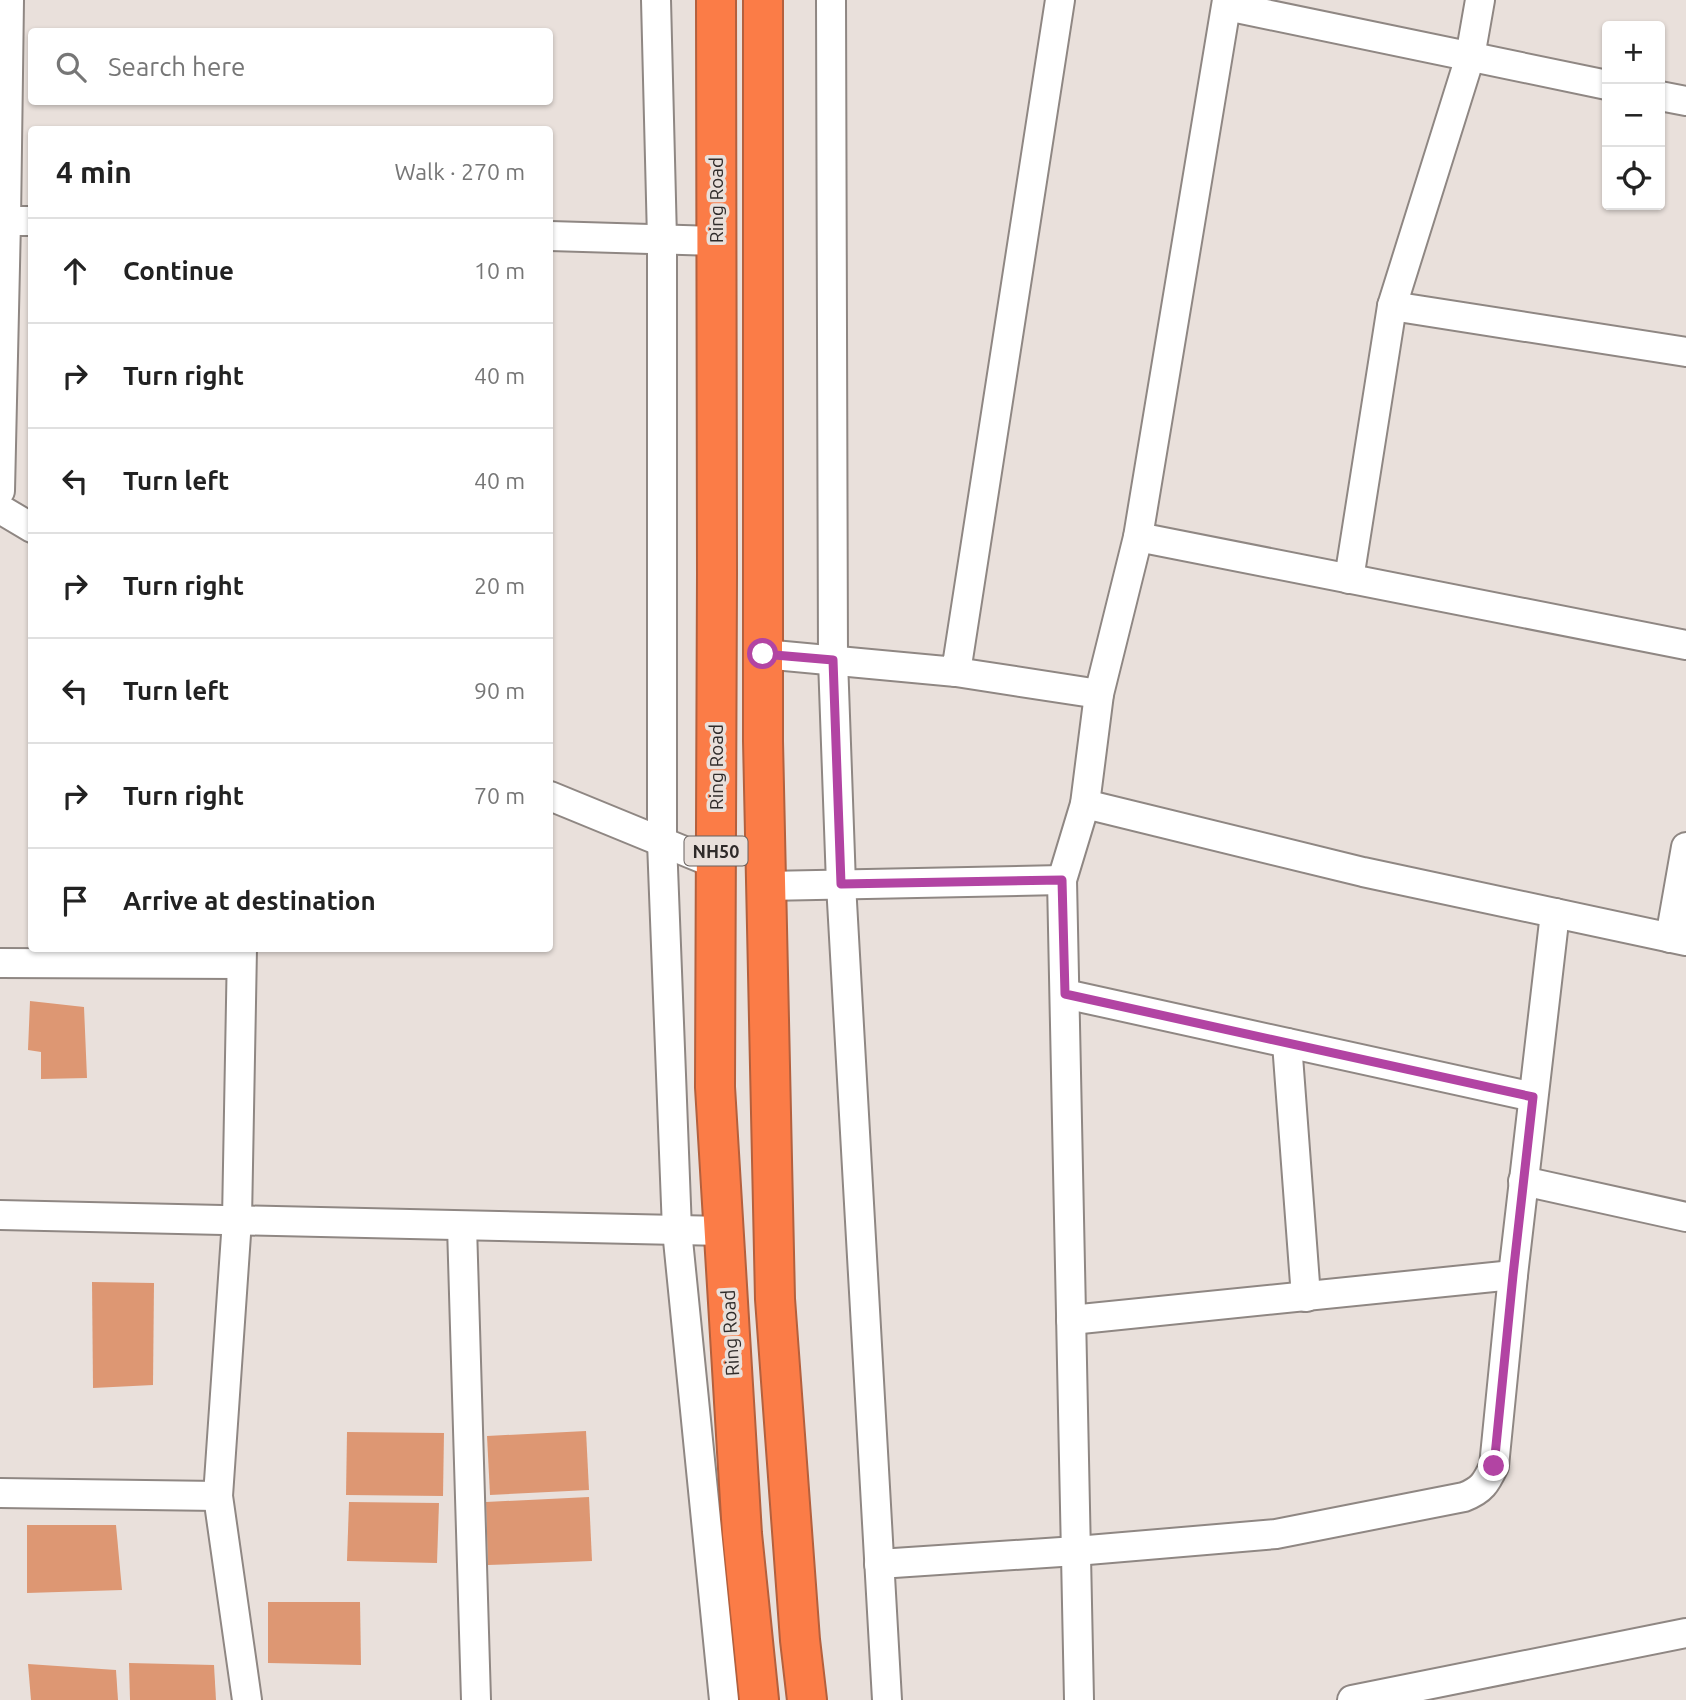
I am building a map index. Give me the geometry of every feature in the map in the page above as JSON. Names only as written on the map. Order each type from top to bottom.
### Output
[{"type":"highway","name":"Ring Road","points":[[716,0],[715,1087],[743,1534],[759,1700]]},
{"type":"highway","name":"NH50","points":[[763,0],[763,654],[775,1299],[800,1640],[807,1700]]},
{"type":"street","points":[[0,491],[19,221],[9,0]]},
{"type":"street","points":[[656,0],[662,239],[662,842],[677,1230],[724,1700]]},
{"type":"street","points":[[831,0],[833,660],[841,884],[887,1700]]},
{"type":"street","points":[[956,672],[1060,0]]},
{"type":"street","points":[[1349,579],[1392,306],[1471,57],[1480,0]]},
{"type":"street","points":[[1079,1700],[1062,880],[1085,804],[1099,694],[1138,537],[1227,3],[1602,84]]},
{"type":"street","points":[[1665,97],[1686,101]]},
{"type":"street","points":[[553,236],[716,241]]},
{"type":"street","points":[[1392,306],[1686,352]]},
{"type":"street","points":[[0,509],[28,526]]},
{"type":"street","points":[[1138,537],[1686,645]]},
{"type":"street","points":[[763,654],[956,672],[1099,694]]},
{"type":"street","points":[[553,797],[716,864]]},
{"type":"street","points":[[1085,804],[1363,872],[1678,939],[1686,847]]},
{"type":"street","points":[[766,886],[1062,880]]},
{"type":"street","points":[[879,1564],[1276,1534],[1478,1492],[1488,1481],[1494,1466],[1523,1181],[1555,913]]},
{"type":"street","points":[[0,963],[241,956],[237,1220],[218,1496],[247,1700]]},
{"type":"street","points":[[1065,994],[1533,1097]]},
{"type":"street","points":[[1287,1043],[1306,1297]]},
{"type":"street","points":[[1523,1181],[1686,1217]]},
{"type":"street","points":[[0,1216],[724,1231]]},
{"type":"street","points":[[462,1226],[476,1700]]},
{"type":"street","points":[[1071,1320],[1513,1275]]},
{"type":"street","points":[[0,1493],[218,1496]]},
{"type":"street","points":[[1352,1700],[1686,1633]]},
{"type":"building","points":[[30,1001],[84,1007],[87,1078],[41,1079],[41,1052],[28,1050]]},
{"type":"building","points":[[92,1282],[154,1283],[153,1385],[93,1388]]},
{"type":"building","points":[[586,1431],[589,1490],[490,1495],[487,1436]]},
{"type":"building","points":[[347,1432],[444,1433],[443,1496],[346,1495]]},
{"type":"building","points":[[589,1497],[592,1561],[488,1565],[486,1502]]},
{"type":"building","points":[[349,1502],[439,1503],[437,1563],[347,1561]]},
{"type":"building","points":[[27,1525],[116,1525],[122,1590],[27,1593]]},
{"type":"building","points":[[268,1602],[360,1602],[361,1665],[268,1663]]},
{"type":"building","points":[[129,1663],[214,1665],[216,1700],[130,1700]]},
{"type":"building","points":[[28,1664],[116,1670],[118,1700],[31,1700]]},
{"type":"route","points":[[763,654],[833,660],[841,884],[1062,880],[1065,994],[1533,1097],[1494,1466]]}]
